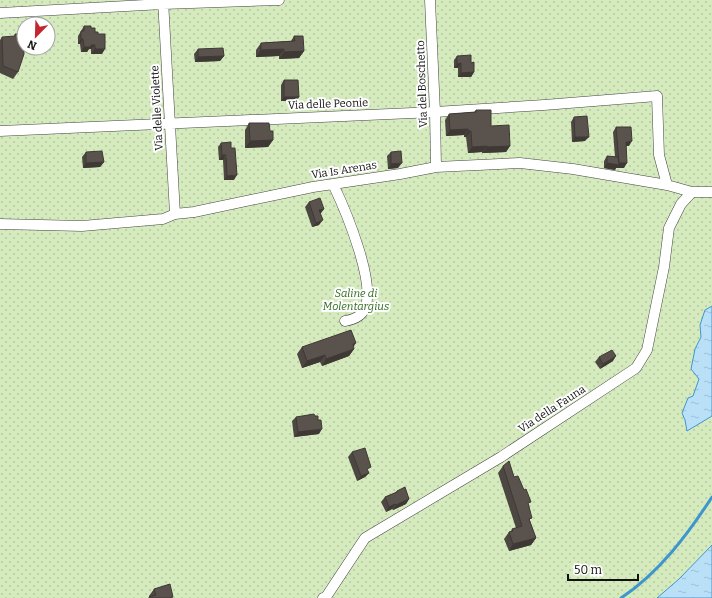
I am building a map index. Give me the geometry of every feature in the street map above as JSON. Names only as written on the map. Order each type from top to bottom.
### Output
[{"type":"street","points":[[0,13],[163,2],[279,0]]},
{"type":"street","name":"Via del Boschetto","points":[[430,0],[436,112],[436,167]]},
{"type":"street","name":"Via delle Violette","points":[[163,2],[175,214]]},
{"type":"street","name":"Via delle Peonie","points":[[0,131],[170,122],[436,112],[657,96],[659,155],[667,186]]},
{"type":"street","name":"Via Is Arenas","points":[[0,224],[82,226],[163,219],[175,214],[194,212],[313,187],[436,167],[520,163],[573,169],[692,192]]},
{"type":"street","points":[[333,184],[345,208],[357,244],[365,273],[367,289],[367,303],[362,313],[353,320],[345,321]]},
{"type":"street","points":[[692,192],[712,192]]},
{"type":"street","name":"Via della Fauna","points":[[324,598],[366,538],[501,458],[636,368],[647,350],[664,267],[669,228],[681,204],[692,192]]},
{"type":"green space","name":"Saline di Molentargius","points":[[0,0],[712,0],[712,598],[0,598]]},
{"type":"water","points":[[712,306],[712,416],[687,431],[682,413],[688,398],[693,396],[699,379],[691,369],[695,349],[701,337],[700,325],[705,310]]},
{"type":"water","points":[[712,545],[712,598],[657,598],[679,579]]},
{"type":"building","points":[[84,26],[91,26],[91,28],[95,28],[95,32],[98,32],[98,34],[105,34],[105,49],[95,49],[95,45],[91,45],[91,47],[84,47],[83,39],[81,39],[81,31],[84,31]]},
{"type":"building","points":[[16,34],[16,56],[23,56],[18,72],[3,66],[2,37],[15,36]]},
{"type":"building","points":[[294,36],[303,36],[304,51],[284,52],[284,49],[261,50],[261,43],[295,41]]},
{"type":"building","points":[[223,48],[224,56],[198,57],[198,49]]},
{"type":"building","points":[[471,55],[471,63],[474,62],[474,72],[461,73],[461,63],[457,64],[457,56]]},
{"type":"building","points":[[284,80],[298,80],[299,97],[284,97]]},
{"type":"building","points":[[476,110],[491,110],[491,126],[509,125],[510,146],[472,147],[471,131],[468,131],[468,129],[450,130],[449,114],[476,112]]},
{"type":"building","points":[[587,116],[589,137],[575,137],[574,117]]},
{"type":"building","points":[[249,123],[269,123],[270,131],[273,131],[273,140],[250,141]]},
{"type":"building","points":[[616,127],[631,127],[632,141],[626,142],[627,163],[619,163]]},
{"type":"building","points":[[231,142],[231,148],[235,148],[237,175],[227,176],[226,155],[222,155],[221,143]]},
{"type":"building","points":[[102,151],[104,162],[86,163],[86,152]]},
{"type":"building","points":[[401,151],[402,163],[391,164],[391,152]]},
{"type":"building","points":[[607,156],[618,157],[619,165],[607,163]]},
{"type":"building","points":[[320,198],[324,209],[319,210],[323,220],[316,223],[309,202]]},
{"type":"building","points":[[351,330],[356,343],[353,344],[354,349],[326,359],[325,355],[307,361],[302,347]]},
{"type":"building","points":[[612,350],[616,356],[603,364],[599,357]]},
{"type":"building","points":[[314,414],[315,416],[318,416],[318,420],[321,420],[322,429],[298,432],[296,417]]},
{"type":"building","points":[[365,448],[371,467],[367,469],[369,473],[361,476],[352,452]]},
{"type":"building","points":[[509,461],[514,477],[518,476],[524,490],[526,489],[531,502],[528,503],[532,518],[529,519],[536,538],[513,544],[509,532],[513,531],[512,529],[522,526],[503,466]]},
{"type":"building","points":[[405,487],[409,499],[389,507],[385,497]]},
{"type":"building","points":[[170,584],[173,597],[149,597],[156,595],[154,589]]},
{"type":"waterway","points":[[621,598],[648,577],[672,552],[683,539],[712,497]]}]
